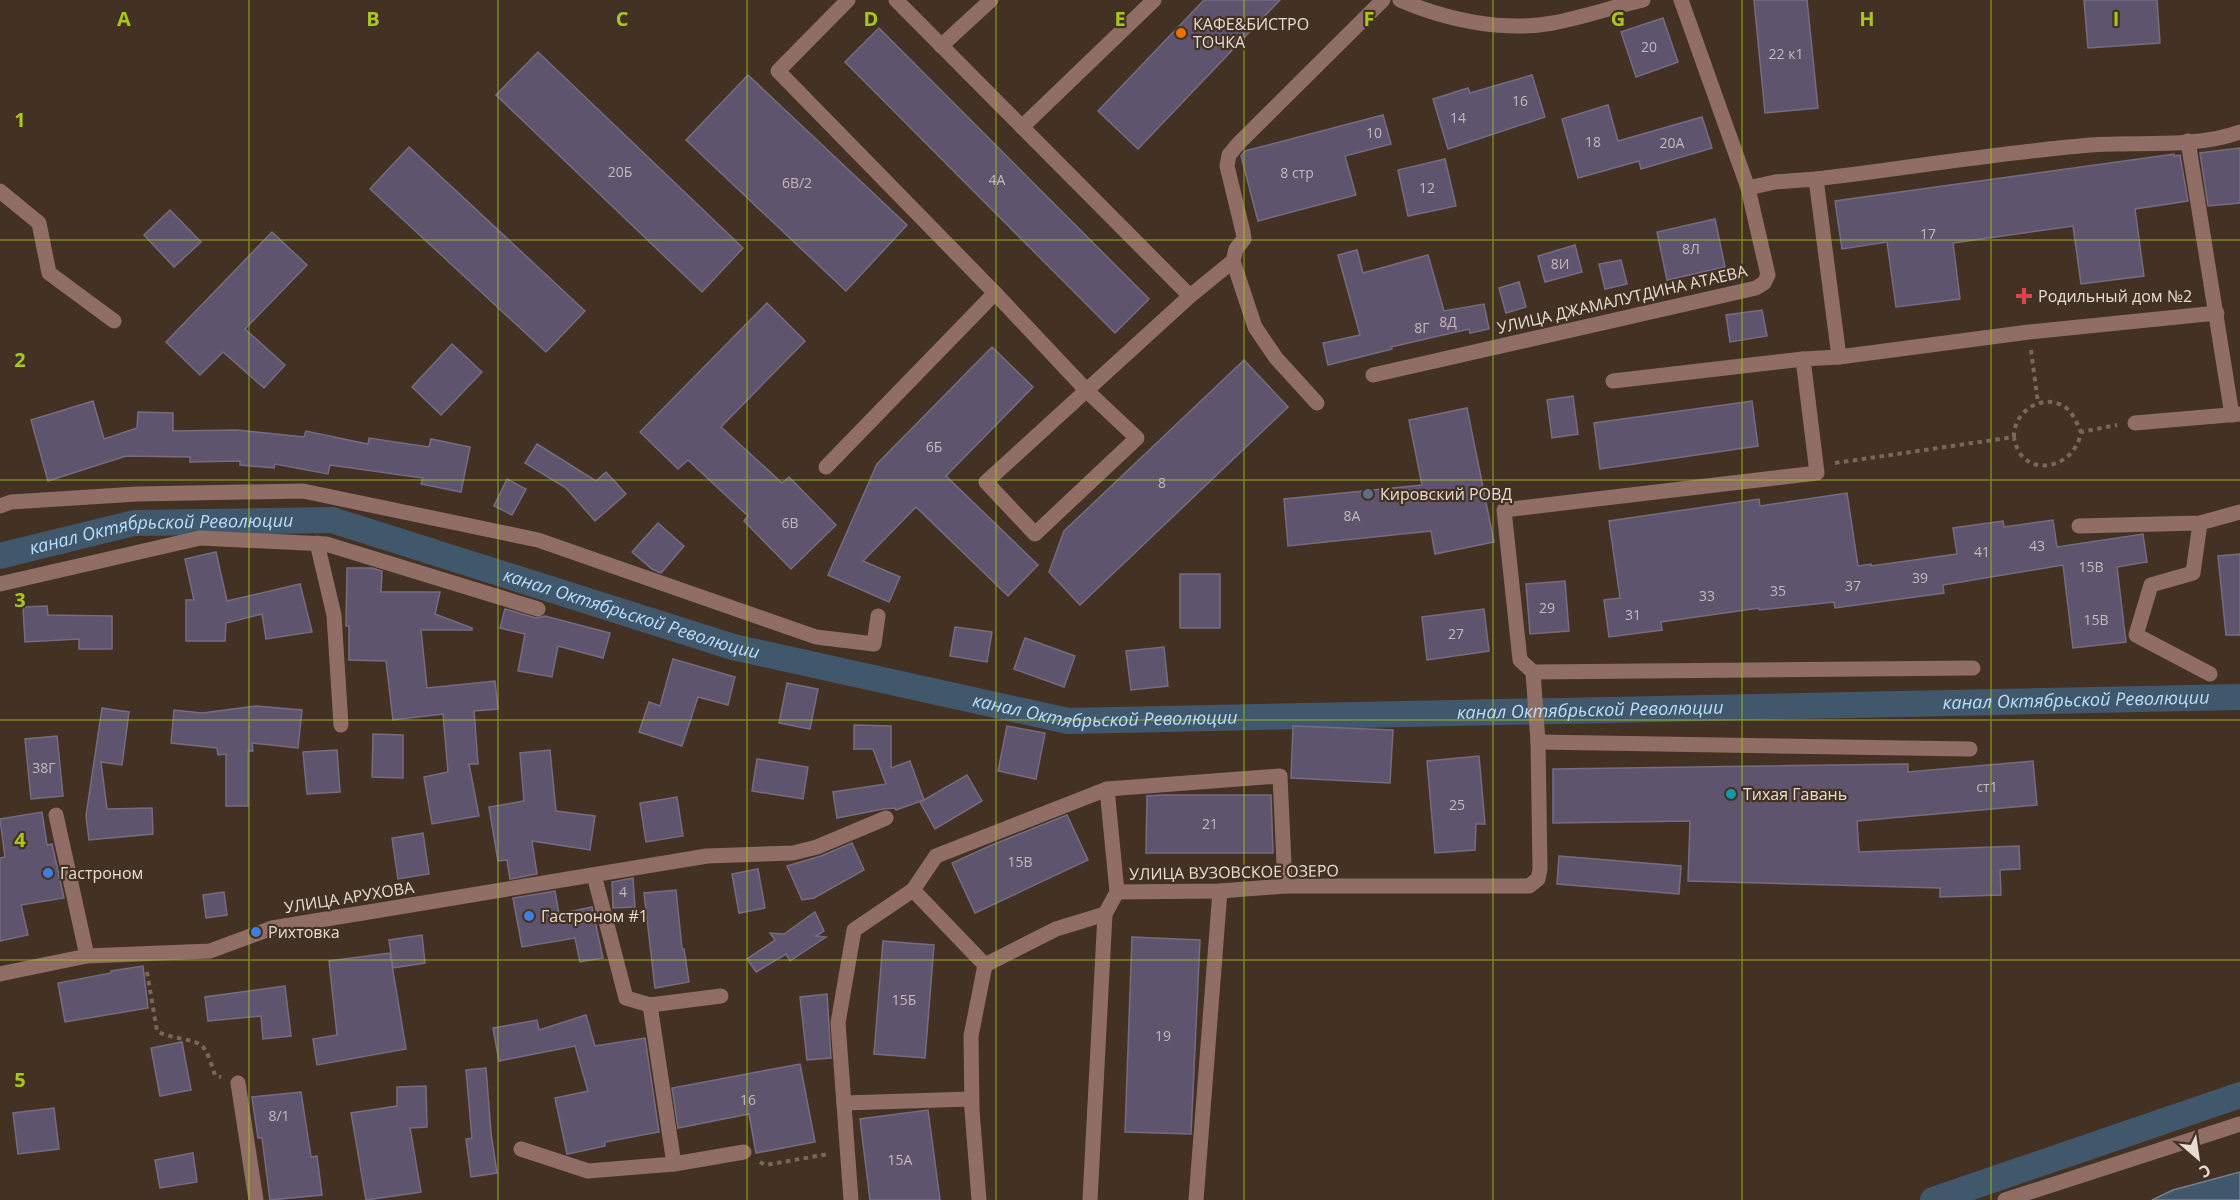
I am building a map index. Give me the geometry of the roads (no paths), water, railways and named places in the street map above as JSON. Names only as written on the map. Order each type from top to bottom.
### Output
[{"type":"street","points":[[848,0],[778,71],[995,292],[1088,392],[1137,438],[1035,534],[986,482],[1088,392],[1190,296],[1233,261]]},
{"type":"street","points":[[896,0],[1190,296]]},
{"type":"street","points":[[941,46],[991,0]]},
{"type":"street","points":[[1022,127],[1154,0]]},
{"type":"street","points":[[1317,403],[1276,358],[1255,327],[1233,261],[1236,249],[1244,239],[1227,166],[1229,155],[1383,0]]},
{"type":"street","points":[[1400,0],[1427,12],[1468,22],[1510,26],[1552,23],[1643,0]]},
{"type":"street","name":"УЛИЦА ДЖАМАЛУТДИНА АТАЕВА","points":[[1373,375],[1756,288],[1764,283],[1768,275],[1748,188],[1681,0]]},
{"type":"street","points":[[1748,188],[1775,182],[1816,179],[2081,146],[2188,141],[2228,136],[2240,132]]},
{"type":"street","points":[[2135,423],[2236,414],[2188,141]]},
{"type":"street","points":[[1816,179],[1839,357]]},
{"type":"street","points":[[0,191],[39,223],[49,273],[114,321]]},
{"type":"street","points":[[826,467],[995,292]]},
{"type":"street","points":[[1613,381],[1803,359],[1839,357],[2029,332],[2217,313]]},
{"type":"street","points":[[1803,359],[1817,473],[1504,510],[1520,660],[1533,672],[1538,742],[1970,749]]},
{"type":"street","points":[[0,506],[11,502],[137,494],[303,491],[538,540],[816,637],[874,644],[878,616]]},
{"type":"street","points":[[2079,526],[2200,523],[2240,512]]},
{"type":"street","points":[[2200,523],[2193,573],[2151,585],[2136,635],[2210,674]]},
{"type":"street","points":[[0,584],[200,538],[317,543],[365,555],[538,609]]},
{"type":"street","points":[[317,543],[334,615],[341,725]]},
{"type":"street","points":[[1533,672],[1973,668]]},
{"type":"street","name":"УЛИЦА ВУЗОВСКОЕ ОЗЕРО","points":[[1090,1200],[1105,914],[1117,892],[1220,891],[1285,886],[1529,886],[1538,879],[1540,869],[1538,742]]},
{"type":"street","points":[[851,1200],[838,1023],[854,930],[913,890],[936,856],[1107,789],[1280,776],[1285,886]]},
{"type":"street","points":[[1107,789],[1117,892]]},
{"type":"street","points":[[56,816],[87,956]]},
{"type":"street","name":"УЛИЦА АРУХОВА","points":[[0,974],[87,956],[210,951],[272,928],[707,856],[793,852],[817,847],[886,818]]},
{"type":"street","points":[[594,875],[626,998],[650,1005],[721,996]]},
{"type":"street","points":[[913,890],[985,965]]},
{"type":"street","points":[[1196,1200],[1220,891]]},
{"type":"street","points":[[985,965],[1056,929],[1105,914]]},
{"type":"street","points":[[979,1200],[971,1099],[971,1036],[985,965]]},
{"type":"street","points":[[650,1005],[674,1164]]},
{"type":"street","points":[[238,1083],[256,1200]]},
{"type":"street","points":[[844,1103],[971,1099]]},
{"type":"street","points":[[2005,1200],[2240,1124]]},
{"type":"street","points":[[521,1149],[588,1171],[674,1164],[744,1152]]},
{"type":"water","points":[[2240,1172],[2240,1200],[2152,1200],[2173,1190]]},
{"type":"waterway","name":"канал Октябрьской Революции","points":[[0,556],[134,523],[332,520],[733,647],[1068,721],[2240,697]]},
{"type":"waterway","points":[[1933,1200],[2240,1095]]},
{"type":"place","name":"КАФЕ&БИСТРО ТОЧКА","points":[[1181,33]]},
{"type":"place","name":"Родильный дом №2","points":[[2024,296]]},
{"type":"place","name":"Кировский РОВД","points":[[1368,494]]},
{"type":"place","name":"Тихая Гавань","points":[[1731,794]]},
{"type":"place","name":"Гастроном","points":[[48,873]]},
{"type":"place","name":"Гастроном #1","points":[[529,916]]},
{"type":"place","name":"Рихтовка","points":[[256,932]]}]
